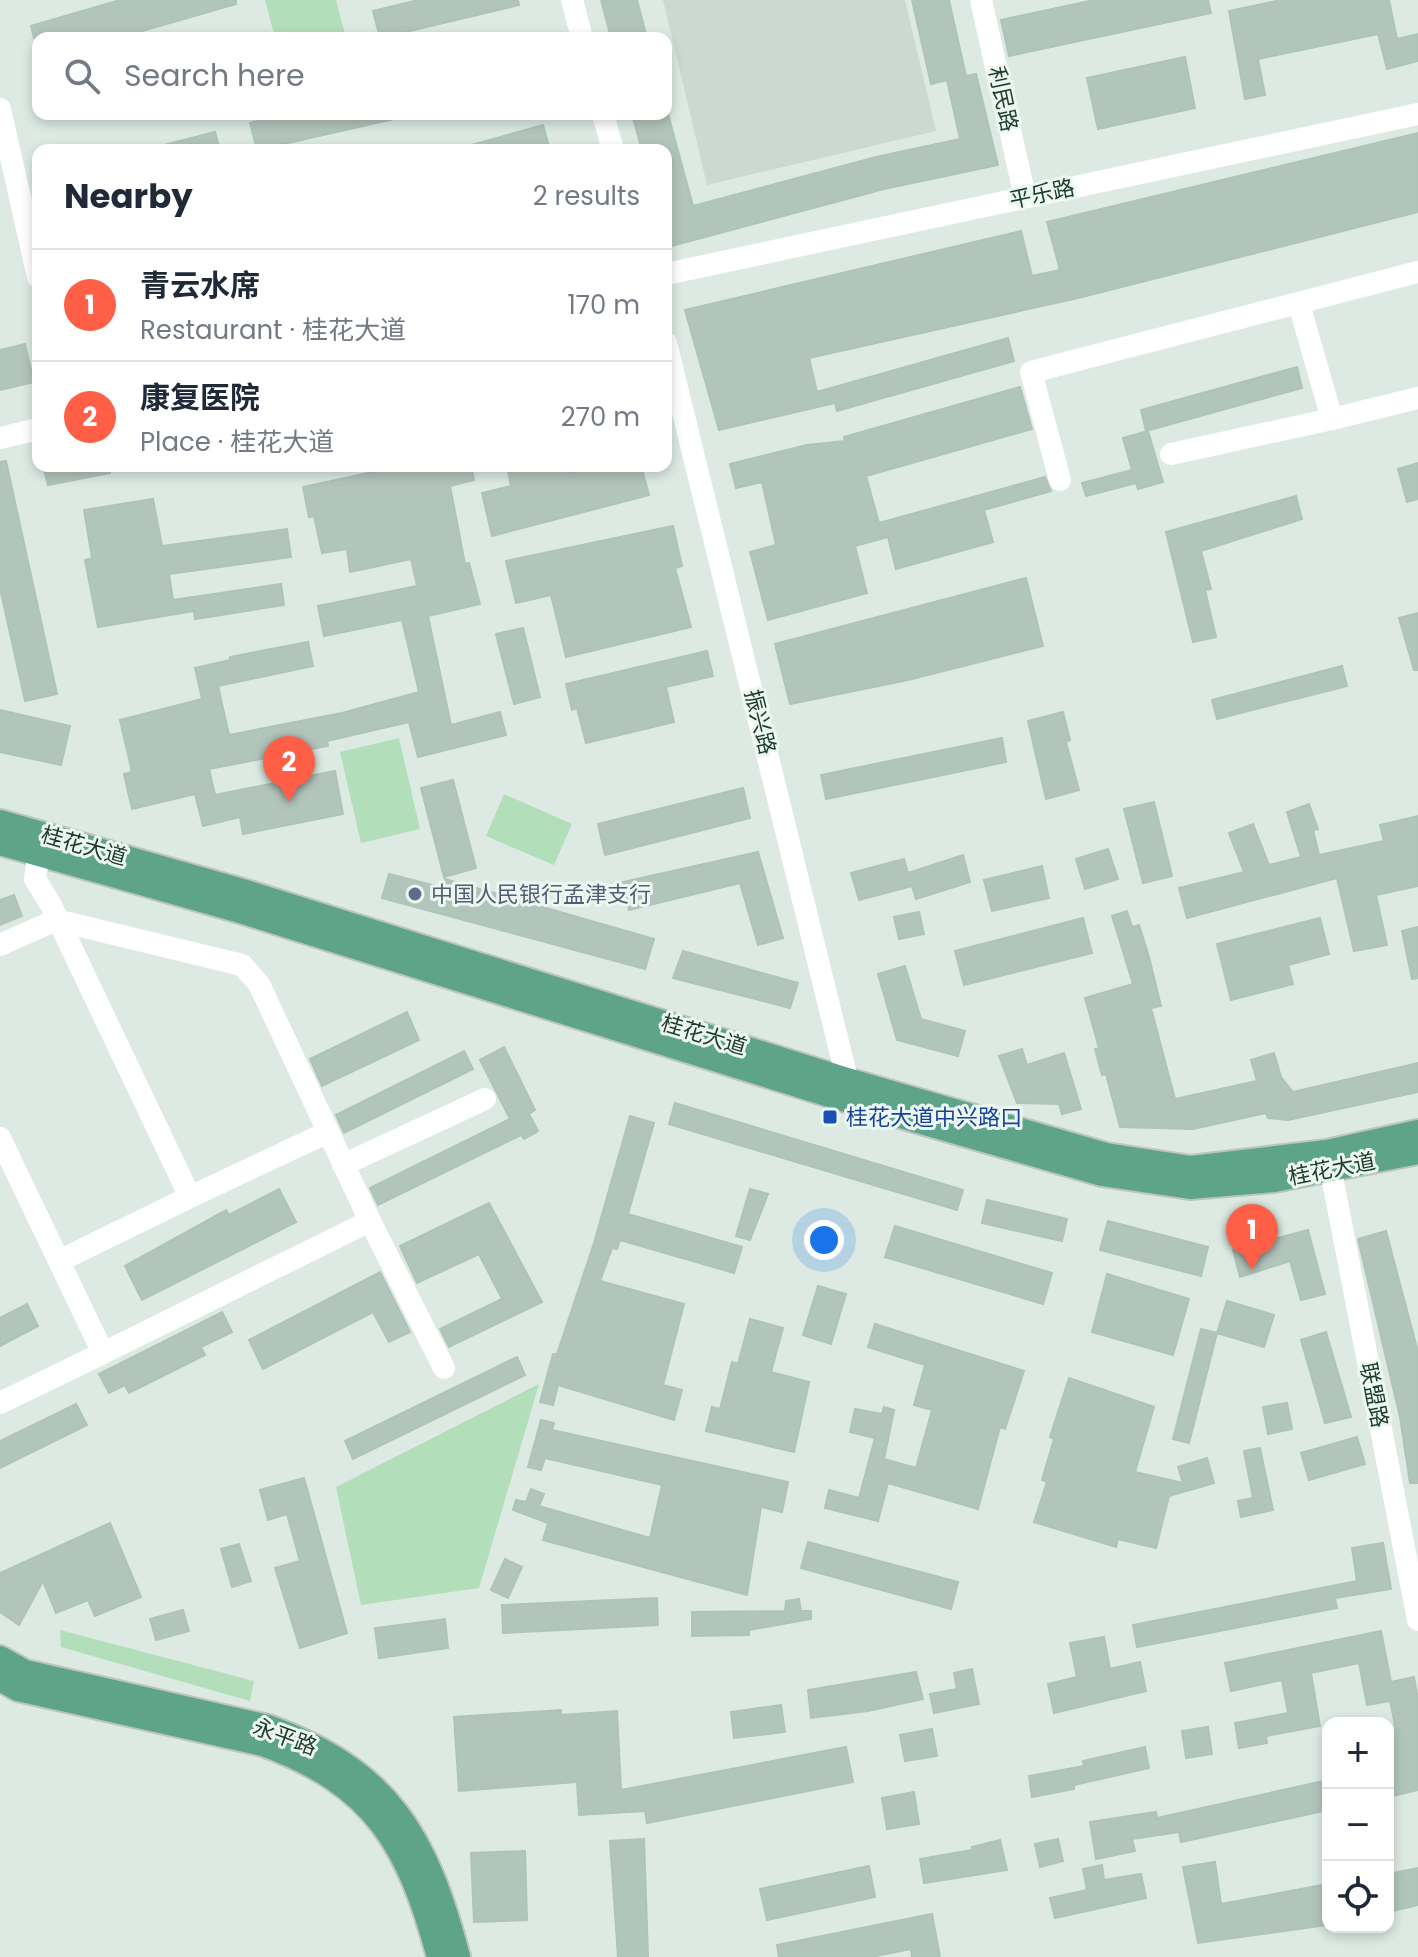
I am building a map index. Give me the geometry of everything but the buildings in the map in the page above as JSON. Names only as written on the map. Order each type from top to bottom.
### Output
[{"type":"main road","name":"桂花大道","points":[[0,822],[246,892],[1102,1174],[1190,1187],[1331,1171],[1418,1152]]},
{"type":"main road","name":"桂花大道","points":[[0,843],[850,1091],[1106,1155],[1191,1168],[1299,1157],[1418,1132]]},
{"type":"main road","name":"永平路","points":[[0,1658],[25,1672],[268,1727],[306,1741],[349,1765],[387,1800],[414,1838],[439,1888],[458,1957]]},
{"type":"main road","name":"永平路","points":[[0,1679],[18,1689],[263,1744],[298,1757],[338,1779],[374,1812],[399,1847],[422,1894],[439,1957]]},
{"type":"street","points":[[572,0],[580,32]]},
{"type":"street","name":"利民路","points":[[981,0],[1025,197]]},
{"type":"street","points":[[0,109],[32,250]]},
{"type":"street","name":"平乐路","points":[[672,273],[1418,114]]},
{"type":"street","points":[[605,120],[611,144]]},
{"type":"street","points":[[1060,480],[1031,372],[1418,272]]},
{"type":"street","points":[[1299,304],[1332,419]]},
{"type":"street","name":"振兴路","points":[[672,367],[850,1091]]},
{"type":"street","points":[[1171,454],[1418,398]]},
{"type":"street","points":[[0,438],[32,430]]},
{"type":"street","points":[[39,853],[35,879],[190,1197]]},
{"type":"street","points":[[0,945],[56,920],[242,965],[259,984],[343,1165],[444,1368]]},
{"type":"street","points":[[343,1165],[485,1099]]},
{"type":"street","points":[[59,1261],[328,1132]]},
{"type":"street","points":[[0,1138],[103,1353]]},
{"type":"street","name":"联盟路","points":[[1331,1171],[1418,1620]]},
{"type":"street","points":[[0,1403],[370,1221]]},
{"type":"shaded area","points":[[663,0],[905,0],[936,131],[707,185]]},
{"type":"green space","points":[[265,0],[336,0],[344,32],[273,32]]},
{"type":"green space","points":[[399,738],[420,829],[361,843],[340,752]]},
{"type":"green space","points":[[504,794],[572,824],[554,865],[486,836]]},
{"type":"green space","points":[[539,1384],[479,1588],[361,1605],[336,1487]]},
{"type":"green space","points":[[60,1630],[254,1681],[250,1701],[61,1647]]},
{"type":"place","name":"康复医院","points":[[289,802]]},
{"type":"place","name":"中国人民银行孟津支行","points":[[415,894]]},
{"type":"place","name":"桂花大道中兴路口","points":[[830,1117]]},
{"type":"place","name":"青云水席","points":[[1252,1270]]}]
